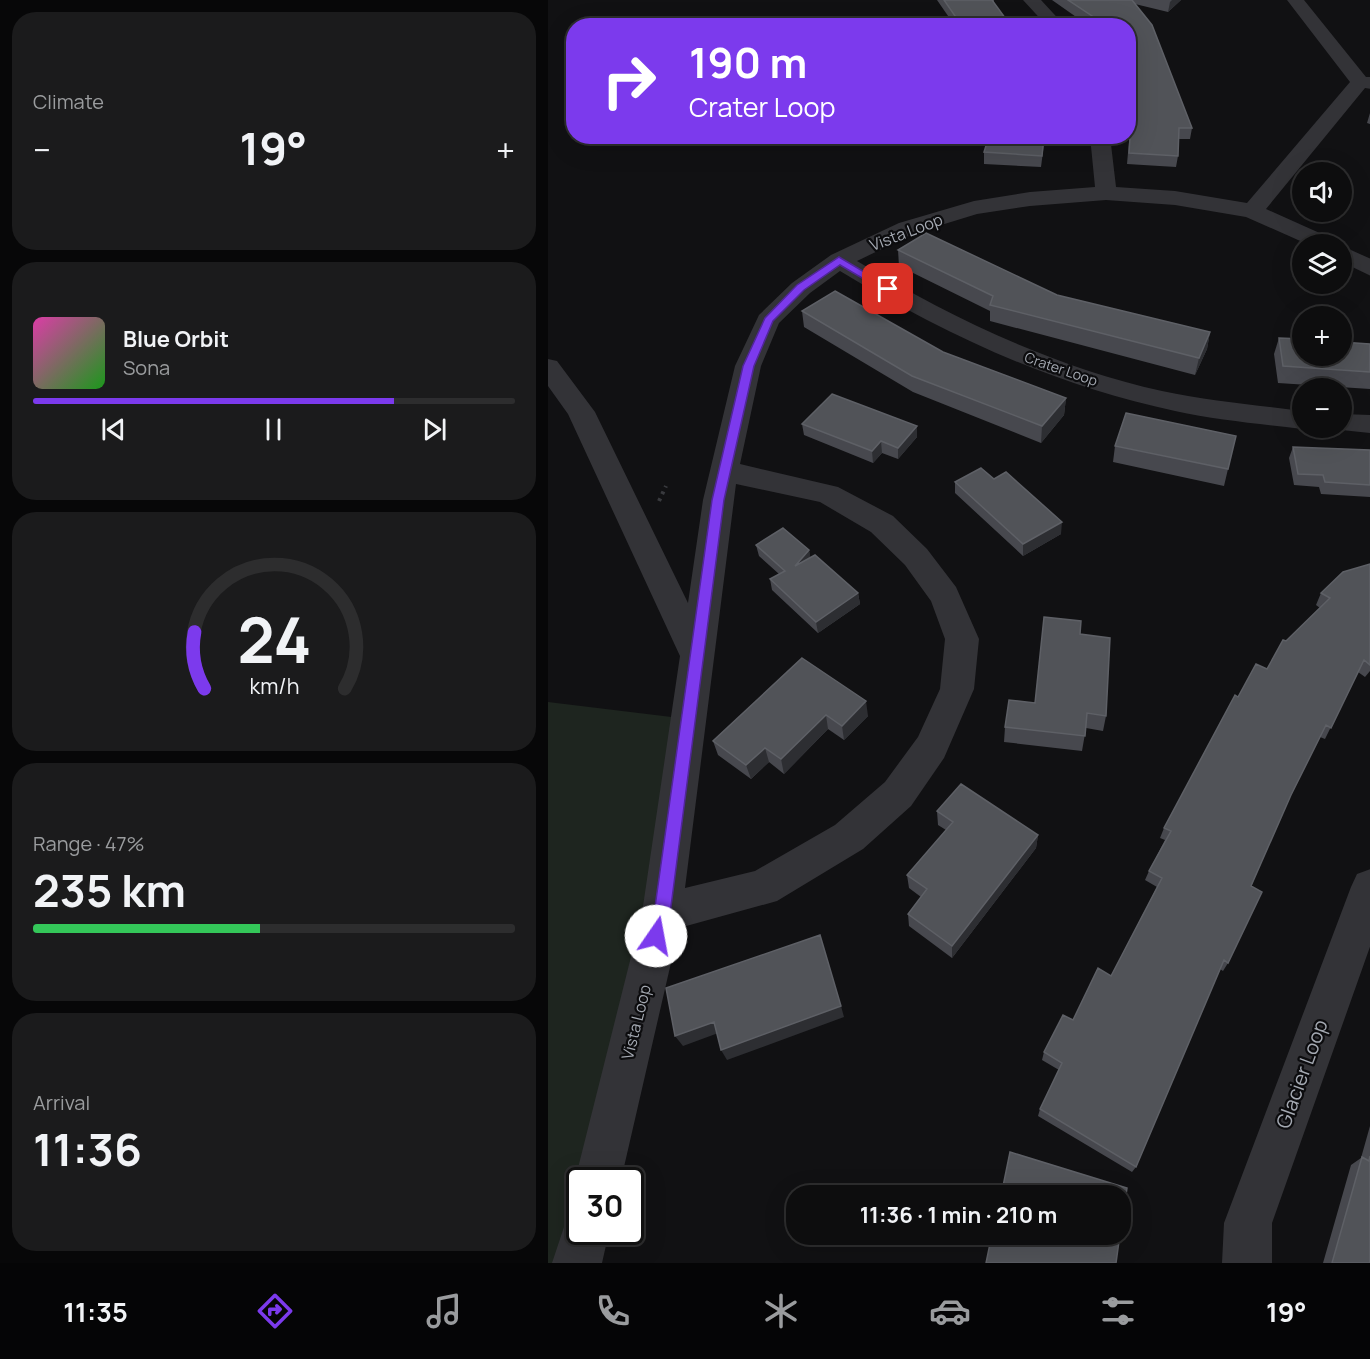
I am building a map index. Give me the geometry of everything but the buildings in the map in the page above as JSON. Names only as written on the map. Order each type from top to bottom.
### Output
[{"type":"street","points":[[1031,0],[1049,18]]},
{"type":"street","points":[[1252,211],[1365,83],[1295,0]]},
{"type":"street","points":[[1101,144],[1106,193]]},
{"type":"street","name":"Vista Loop","points":[[601,1167],[662,914],[718,500],[748,366],[768,320],[801,288],[839,260],[907,228],[974,208],[1030,199],[1106,193],[1175,198],[1252,211],[1303,234]]},
{"type":"street","points":[[1352,258],[1370,268]]},
{"type":"street","name":"Crater Loop","points":[[839,260],[869,279],[953,324],[1012,352],[1090,380],[1160,400],[1292,419]]},
{"type":"street","points":[[548,367],[581,412],[697,656]]},
{"type":"street","points":[[1352,423],[1370,424]]},
{"type":"street","points":[[662,914],[763,888],[849,837],[898,794],[931,747],[957,689],[962,639],[944,596],[916,557],[882,524],[828,495],[725,471]]},
{"type":"street","name":"Glacier Loop","points":[[1247,1263],[1248,1223],[1370,887]]},
{"type":"street","points":[[577,1263],[582,1245]]},
{"type":"shaded area","points":[[548,702],[688,719],[662,913],[601,1167],[566,1167],[566,1245],[582,1245],[577,1263],[548,1263]]},
{"type":"route","points":[[656,936],[662,914],[718,500],[748,366],[768,320],[801,288],[839,260],[888,289]]}]
